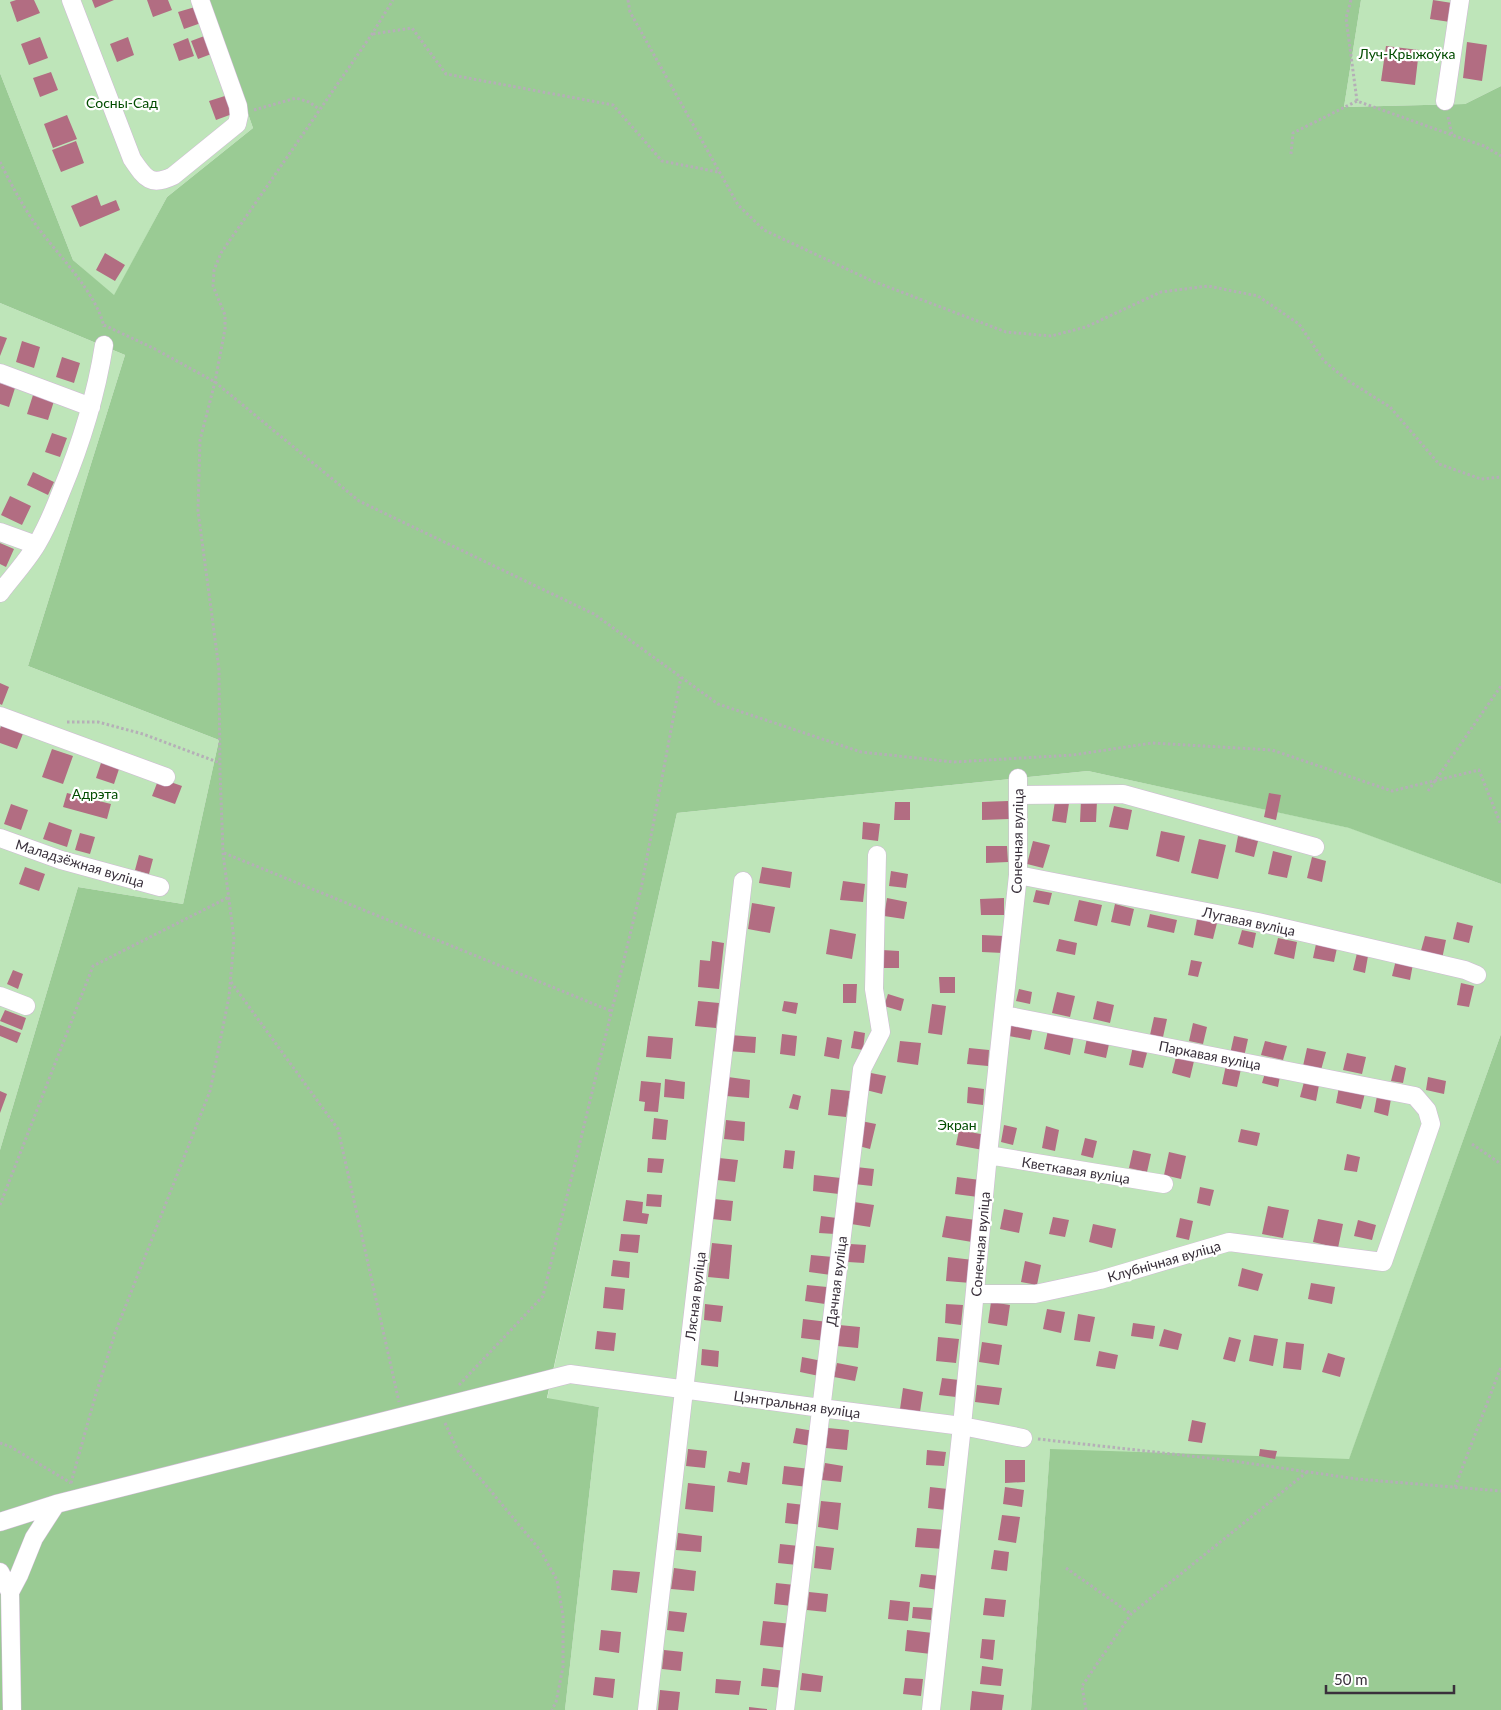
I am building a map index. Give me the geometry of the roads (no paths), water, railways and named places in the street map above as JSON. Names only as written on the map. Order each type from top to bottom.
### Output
[{"type":"street","points":[[71,0],[132,159],[142,173],[151,180],[172,184],[173,176],[238,124],[238,106],[200,0]]},
{"type":"street","points":[[1445,101],[1460,0]]},
{"type":"street","points":[[0,593],[36,545],[50,518],[77,455],[92,407],[100,374],[104,345]]},
{"type":"street","points":[[0,373],[92,407]]},
{"type":"street","points":[[0,532],[36,545]]},
{"type":"street","points":[[0,716],[166,777]]},
{"type":"street","name":"Сонечная вуліца","points":[[931,1710],[1018,875],[1018,786],[1123,794],[1315,847]]},
{"type":"street","name":"Маладзёжная вуліца","points":[[0,838],[62,860],[160,886]]},
{"type":"street","name":"Дачная вуліца","points":[[786,1710],[862,1069],[881,1032],[874,989],[877,855]]},
{"type":"street","name":"Лугавая вуліца","points":[[1018,875],[1258,922],[1465,970],[1477,975]]},
{"type":"street","name":"Лясная вуліца","points":[[646,1710],[743,881]]},
{"type":"street","points":[[0,996],[26,1006]]},
{"type":"street","name":"Паркавая вуліца","points":[[1004,1015],[1415,1096],[1427,1110],[1431,1124],[1382,1262]]},
{"type":"street","name":"Кветкавая вуліца","points":[[988,1155],[1164,1184]]},
{"type":"street","name":"Клубнічная вуліца","points":[[975,1294],[1035,1294],[1100,1280],[1228,1242],[1382,1262]]},
{"type":"street","name":"Цэнтральная вуліца","points":[[56,1504],[570,1374],[962,1426],[1023,1438]]},
{"type":"street","points":[[0,1522],[56,1504]]},
{"type":"street","points":[[10,1592],[34,1538],[56,1504]]},
{"type":"street","points":[[0,1572],[10,1592],[12,1710]]},
{"type":"park label","name":"Луч-Крыжоўка","points":[[1407,53]]},
{"type":"park label","name":"Сосны-Сад","points":[[122,102]]},
{"type":"park label","name":"Адрэта","points":[[95,793]]},
{"type":"park label","name":"Экран","points":[[957,1124]]}]
